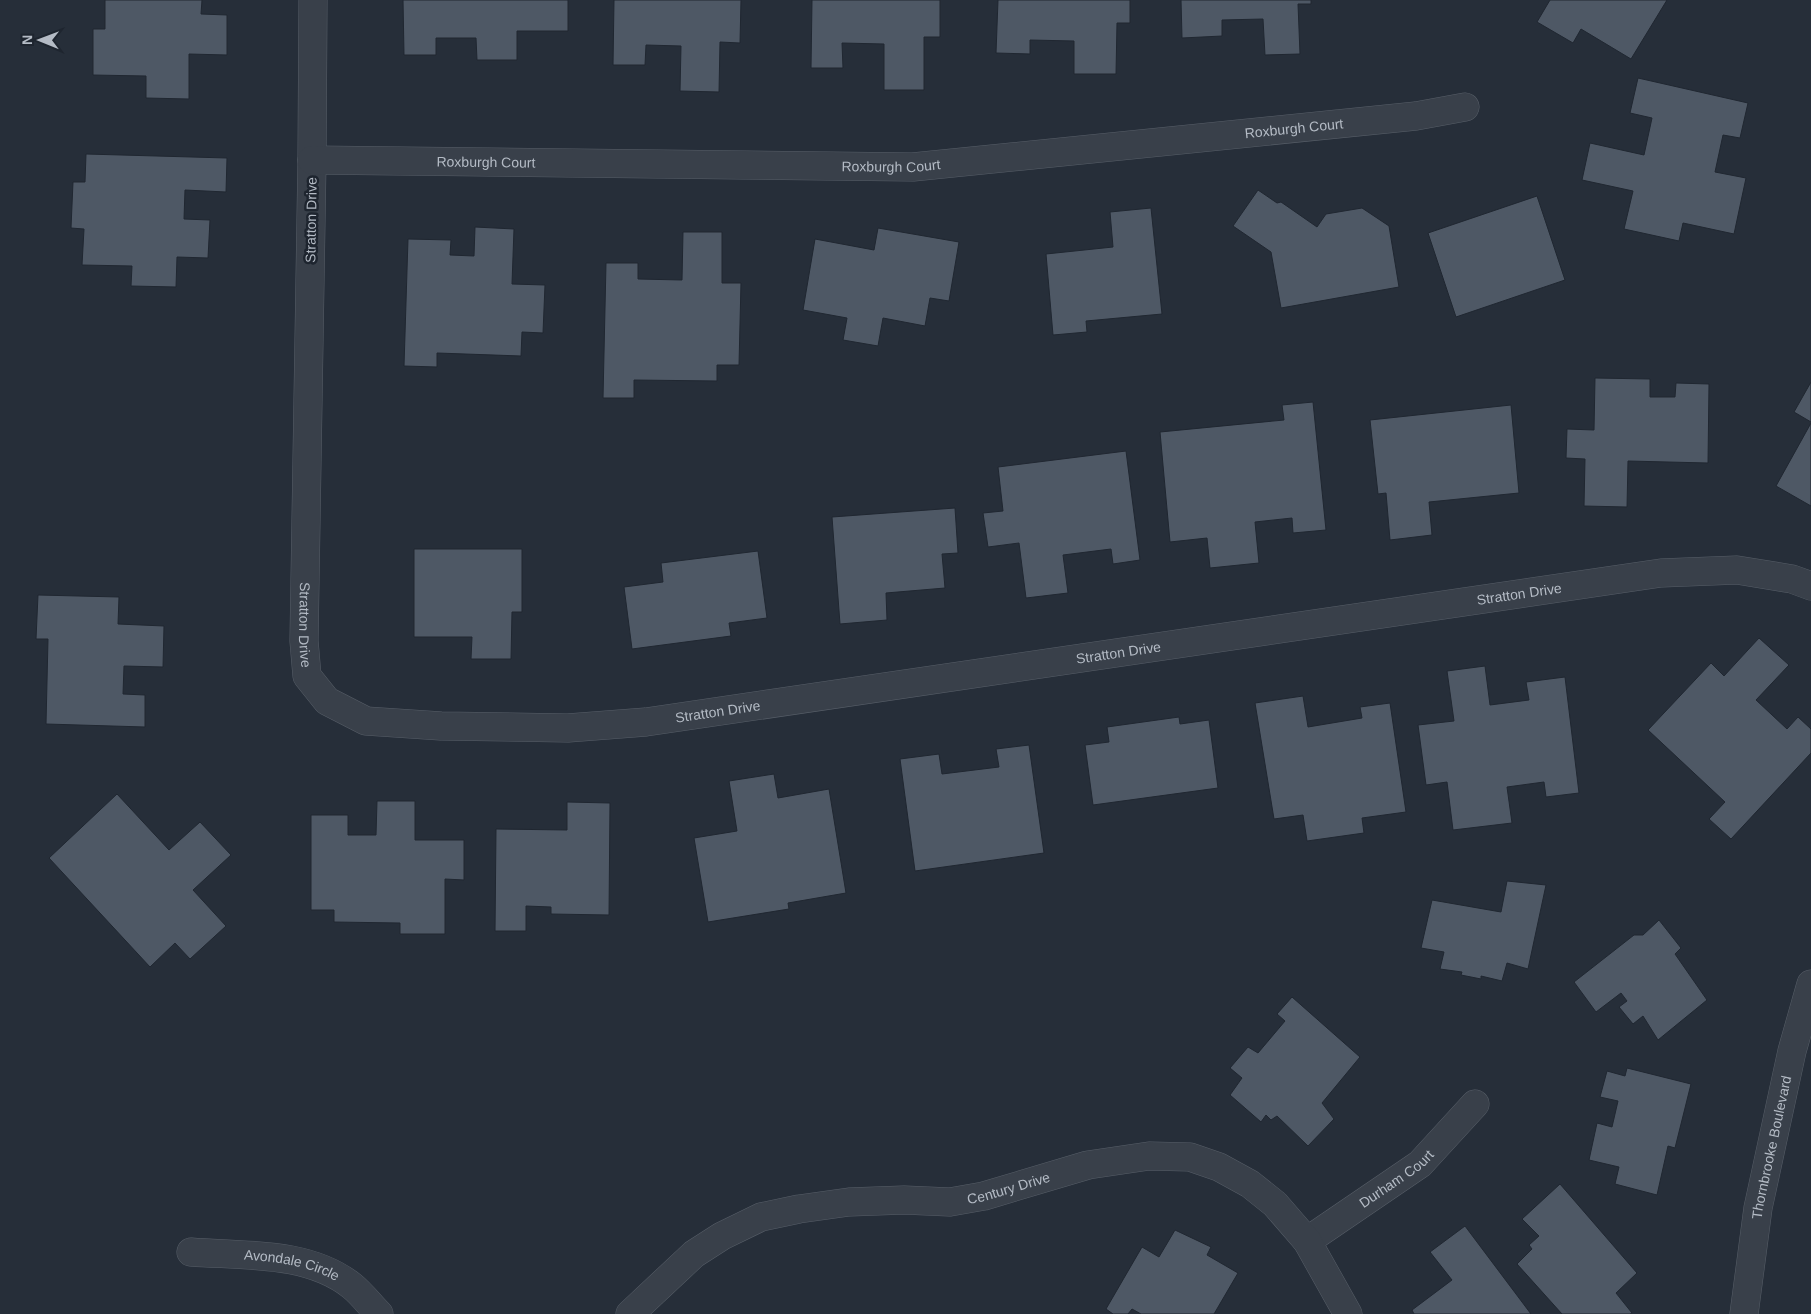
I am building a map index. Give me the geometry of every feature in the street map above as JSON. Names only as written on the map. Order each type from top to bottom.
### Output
[{"type":"street","name":"Stratton Drive","points":[[313,0],[305,658],[307,676],[326,701],[366,721],[441,726],[568,728],[646,722],[1661,573],[1737,570],[1792,579],[1811,586]]},
{"type":"street","name":"Roxburgh Court","points":[[312,160],[913,167],[1416,116],[1466,107]]},
{"type":"street","name":"Thornbrooke Boulevard","points":[[1744,1314],[1758,1208],[1792,1051],[1811,984]]},
{"type":"street","name":"Durham Court","points":[[1307,1241],[1420,1164],[1475,1104]]},
{"type":"street","name":"Century Drive","points":[[630,1314],[694,1254],[722,1236],[761,1217],[799,1209],[850,1202],[904,1200],[950,1202],[984,1196],[1088,1165],[1149,1156],[1190,1157],[1219,1167],[1250,1184],[1275,1204],[1307,1241],[1348,1314]]},
{"type":"street","name":"Avondale Circle","points":[[191,1252],[305,1262],[352,1286],[379,1314]]},
{"type":"building","points":[[105,0],[202,0],[201,14],[227,15],[227,55],[189,54],[189,99],[146,98],[146,76],[93,75],[93,29],[105,29]]},
{"type":"building","points":[[403,0],[568,0],[568,31],[517,31],[517,60],[477,60],[476,38],[436,38],[436,55],[404,55]]},
{"type":"building","points":[[614,0],[741,0],[740,43],[720,42],[719,92],[680,91],[681,46],[646,45],[645,65],[613,65]]},
{"type":"building","points":[[812,0],[940,0],[940,37],[924,37],[924,90],[884,90],[884,44],[842,43],[843,68],[811,68]]},
{"type":"building","points":[[998,0],[1130,0],[1130,23],[1117,23],[1116,74],[1074,74],[1074,41],[1030,40],[1030,54],[996,53]]},
{"type":"building","points":[[1181,0],[1311,0],[1311,4],[1298,4],[1300,54],[1265,55],[1263,19],[1222,20],[1222,36],[1182,38]]},
{"type":"building","points":[[1550,0],[1667,0],[1631,59],[1581,29],[1573,43],[1537,22]]},
{"type":"building","points":[[1638,78],[1748,103],[1740,138],[1723,135],[1715,172],[1746,178],[1734,234],[1683,223],[1679,241],[1624,229],[1633,191],[1582,180],[1590,143],[1644,155],[1652,118],[1630,113]]},
{"type":"building","points":[[86,154],[227,158],[226,192],[185,190],[184,219],[210,220],[208,258],[177,257],[176,287],[131,286],[132,266],[82,265],[84,229],[71,228],[73,182],[85,182]]},
{"type":"building","points":[[1258,190],[1277,203],[1281,202],[1317,227],[1326,214],[1362,208],[1389,226],[1399,287],[1281,308],[1271,252],[1233,226]]},
{"type":"building","points":[[1537,196],[1565,280],[1456,317],[1428,233]]},
{"type":"building","points":[[1151,208],[1162,314],[1086,321],[1087,332],[1053,335],[1046,254],[1113,247],[1110,212]]},
{"type":"building","points":[[475,227],[514,229],[512,284],[545,285],[543,333],[522,332],[521,356],[437,353],[437,367],[404,366],[408,239],[451,240],[450,255],[474,256]]},
{"type":"building","points":[[878,228],[959,242],[949,301],[930,298],[925,326],[883,318],[878,346],[843,340],[847,318],[803,310],[815,239],[874,250]]},
{"type":"building","points":[[683,232],[722,232],[722,283],[741,283],[739,365],[717,365],[717,381],[634,380],[634,398],[603,398],[606,263],[638,263],[638,279],[682,280]]},
{"type":"building","points":[[1595,378],[1650,379],[1650,397],[1675,397],[1676,383],[1709,384],[1708,463],[1628,461],[1627,507],[1584,506],[1585,459],[1566,458],[1567,429],[1594,430]]},
{"type":"building","points":[[1811,382],[1811,422],[1794,412]]},
{"type":"building","points":[[1313,402],[1326,530],[1293,533],[1292,518],[1255,522],[1259,563],[1210,568],[1207,538],[1170,542],[1160,432],[1284,420],[1282,405]]},
{"type":"building","points":[[1511,405],[1519,493],[1429,502],[1432,535],[1390,540],[1386,493],[1378,494],[1370,420]]},
{"type":"building","points":[[1811,423],[1811,506],[1776,486]]},
{"type":"building","points":[[1126,451],[1140,560],[1113,564],[1111,549],[1063,555],[1068,593],[1026,598],[1019,543],[988,547],[983,513],[1003,511],[998,467]]},
{"type":"building","points":[[955,508],[958,553],[942,554],[945,588],[886,593],[887,620],[840,624],[832,517]]},
{"type":"building","points":[[414,549],[522,549],[522,612],[512,612],[511,659],[471,659],[472,637],[414,637]]},
{"type":"building","points":[[758,551],[767,618],[729,623],[731,636],[632,649],[624,587],[663,582],[661,563]]},
{"type":"building","points":[[38,595],[119,597],[118,624],[164,626],[163,667],[124,666],[123,694],[145,695],[145,727],[46,724],[48,639],[36,639]]},
{"type":"building","points":[[1759,638],[1789,665],[1756,700],[1787,729],[1798,717],[1811,729],[1811,753],[1731,839],[1709,819],[1725,802],[1648,730],[1711,663],[1724,676]]},
{"type":"building","points":[[1485,666],[1490,705],[1529,700],[1526,682],[1565,677],[1579,793],[1546,797],[1544,782],[1507,787],[1512,823],[1453,830],[1447,782],[1426,785],[1418,725],[1454,721],[1447,671]]},
{"type":"building","points":[[1303,696],[1308,727],[1362,718],[1360,707],[1390,703],[1406,812],[1362,818],[1364,833],[1307,841],[1303,815],[1274,819],[1255,703]]},
{"type":"building","points":[[1179,717],[1180,724],[1209,720],[1218,788],[1093,805],[1085,745],[1109,742],[1107,727]]},
{"type":"building","points":[[1029,745],[1044,853],[915,871],[900,759],[939,754],[942,774],[999,767],[996,749]]},
{"type":"building","points":[[774,774],[778,798],[829,789],[846,893],[788,903],[789,909],[708,922],[694,838],[737,831],[729,781]]},
{"type":"building","points":[[117,794],[169,850],[200,822],[231,855],[193,890],[226,926],[190,959],[175,943],[150,967],[49,858]]},
{"type":"building","points":[[377,801],[415,801],[415,840],[464,840],[464,880],[445,879],[445,934],[400,934],[400,923],[334,922],[334,910],[311,910],[311,815],[348,815],[348,835],[376,835]]},
{"type":"building","points":[[567,802],[610,803],[609,915],[551,914],[551,907],[526,906],[526,931],[495,931],[496,829],[567,830]]},
{"type":"building","points":[[1507,881],[1546,885],[1528,969],[1507,963],[1502,981],[1481,976],[1481,979],[1461,975],[1462,972],[1440,969],[1444,952],[1421,948],[1432,900],[1501,912]]},
{"type":"building","points":[[1659,920],[1681,948],[1675,954],[1707,1000],[1658,1040],[1643,1016],[1633,1024],[1619,1007],[1627,1001],[1621,993],[1596,1012],[1574,982],[1634,935],[1643,935]]},
{"type":"building","points":[[1292,997],[1360,1057],[1322,1103],[1334,1119],[1308,1146],[1277,1116],[1271,1120],[1266,1115],[1261,1122],[1230,1095],[1242,1078],[1230,1068],[1248,1047],[1258,1053],[1285,1021],[1277,1014]]},
{"type":"building","points":[[1627,1068],[1691,1084],[1675,1148],[1668,1146],[1657,1195],[1615,1184],[1619,1167],[1589,1160],[1597,1123],[1612,1127],[1618,1101],[1600,1097],[1607,1071],[1625,1076]]},
{"type":"building","points":[[1560,1184],[1637,1273],[1616,1293],[1632,1313],[1562,1314],[1517,1264],[1532,1249],[1529,1245],[1539,1236],[1522,1219]]},
{"type":"building","points":[[1465,1226],[1531,1314],[1414,1314],[1412,1310],[1452,1280],[1430,1252]]},
{"type":"building","points":[[1175,1230],[1211,1247],[1207,1255],[1238,1273],[1214,1314],[1141,1314],[1132,1309],[1128,1314],[1113,1314],[1106,1309],[1142,1247],[1159,1257]]}]
